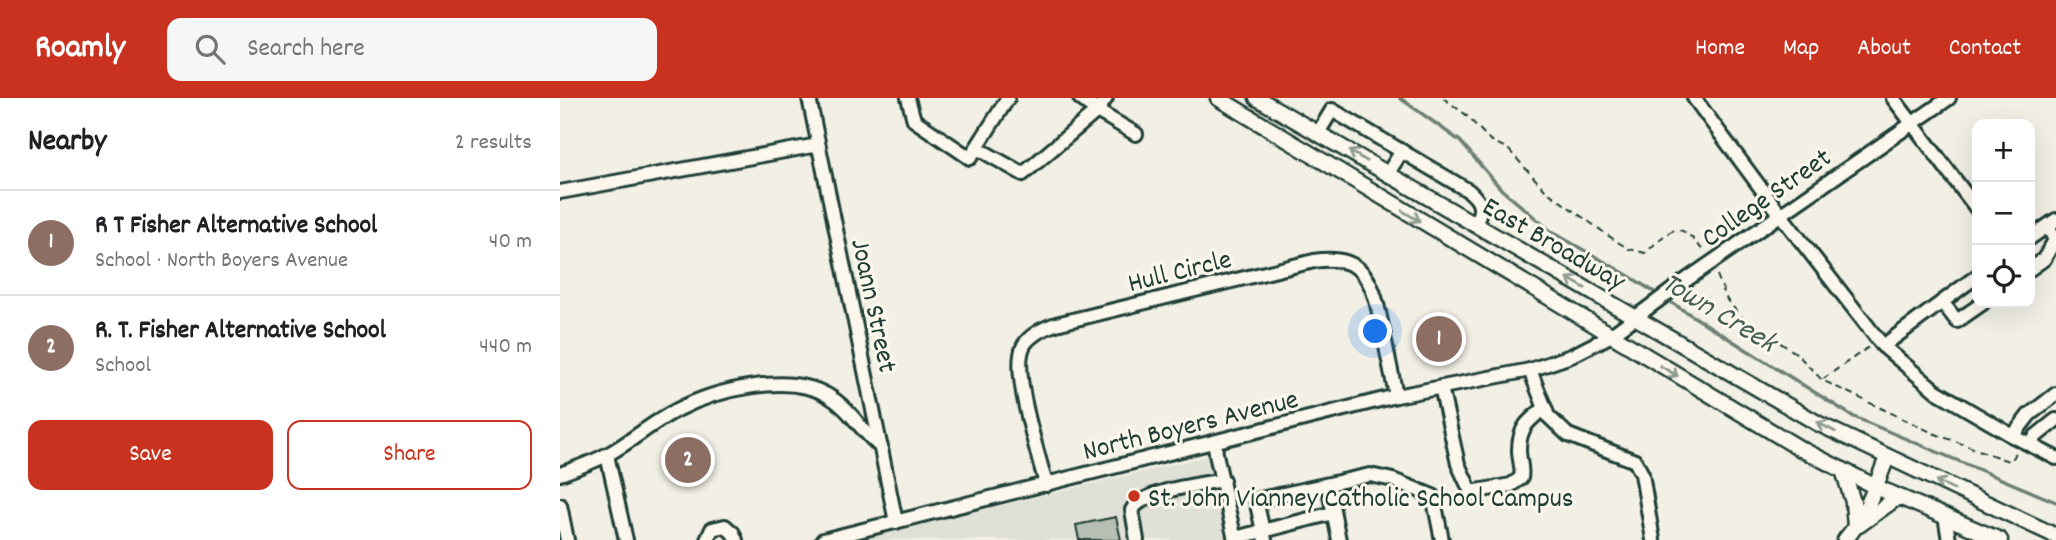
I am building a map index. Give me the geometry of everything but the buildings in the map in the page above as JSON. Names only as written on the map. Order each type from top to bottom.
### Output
[{"type":"main road","name":"East Broadway","points":[[1257,98],[1819,424],[2056,536]]},
{"type":"main road","name":"East Broadway","points":[[1222,99],[1798,448],[1876,487],[2000,540]]},
{"type":"main road","points":[[1855,528],[1876,487],[1887,457]]},
{"type":"main road","points":[[1843,470],[1853,502],[1855,528]]},
{"type":"main road","points":[[1844,540],[1855,528],[1898,497]]},
{"type":"street","name":"Joann Street","points":[[809,98],[896,522]]},
{"type":"street","points":[[908,98],[915,120],[971,158],[1008,98]]},
{"type":"street","points":[[1080,98],[1136,134]]},
{"type":"street","points":[[977,148],[1023,174],[1097,111],[1106,98]]},
{"type":"street","points":[[1694,98],[1883,346],[1936,391],[2021,441],[2056,458]]},
{"type":"street","points":[[1893,98],[1972,202]]},
{"type":"street","name":"College Street","points":[[1570,356],[1610,336],[1780,214],[1949,98]]},
{"type":"street","points":[[1318,133],[1332,110],[1475,196],[1482,211],[1475,224]]},
{"type":"street","points":[[560,192],[818,145]]},
{"type":"street","points":[[1388,173],[1402,151]]},
{"type":"street","points":[[2035,235],[2052,223],[2055,240],[2044,259],[2035,265]]},
{"type":"street","name":"Hull Circle","points":[[1046,485],[1022,387],[1020,359],[1024,346],[1033,336],[1056,324],[1314,261],[1343,260],[1368,279],[1374,290],[1396,396]]},
{"type":"street","points":[[1883,346],[1972,280]]},
{"type":"street","points":[[1942,302],[1957,321],[1976,308]]},
{"type":"street","name":"North Boyers Avenue","points":[[822,540],[1396,396],[1530,370],[1570,356]]},
{"type":"street","points":[[1530,370],[1548,416],[1568,435],[1635,461],[1642,474],[1653,540]]},
{"type":"street","points":[[560,474],[607,455],[678,409],[715,395],[779,384],[796,384],[831,397],[851,414],[869,437],[881,447]]},
{"type":"street","points":[[1441,387],[1458,464],[1471,492],[1511,485],[1521,478],[1523,470],[1519,449],[1522,431],[1527,421],[1545,408]]},
{"type":"street","points":[[2021,441],[2029,415],[2054,399]]},
{"type":"street","points":[[2021,441],[2036,436],[2056,420]]},
{"type":"street","points":[[1215,442],[1235,539],[1264,535],[1334,513]]},
{"type":"street","points":[[607,455],[625,540]]},
{"type":"street","points":[[1264,535],[1256,500],[1370,475],[1425,491],[1433,496],[1442,540]]},
{"type":"street","points":[[1137,540],[1132,510],[1137,502],[1160,493],[1223,480]]},
{"type":"street","points":[[1328,485],[1339,540]]},
{"type":"street","points":[[560,505],[567,540]]},
{"type":"street","points":[[1945,516],[1949,540]]},
{"type":"street","points":[[707,540],[712,529],[725,526],[736,540]]},
{"type":"path","points":[[1443,98],[1465,114],[1490,141],[1508,149],[1546,191],[1616,242],[1645,253],[1672,230],[1678,229],[1696,241],[1712,262],[1732,307],[1756,329],[1796,353],[1822,380],[1933,433],[2008,461],[2014,457],[2021,441]]},
{"type":"path","points":[[1822,380],[1867,348]]},
{"type":"shaded area","name":"St. John Vianney Catholic School Campus","points":[[1216,454],[1234,540],[871,540],[870,537]]},
{"type":"waterway","name":"Town Creek","points":[[1400,98],[1460,141],[1502,190],[1552,232],[1624,273],[1854,417],[2056,502]]},
{"type":"place","name":"R T Fisher Alternative School","points":[[1439,339]]},
{"type":"place","name":"R. T. Fisher Alternative School","points":[[688,460]]},
{"type":"place","name":"St. John Vianney Catholic School Campus","points":[[1134,496]]}]
